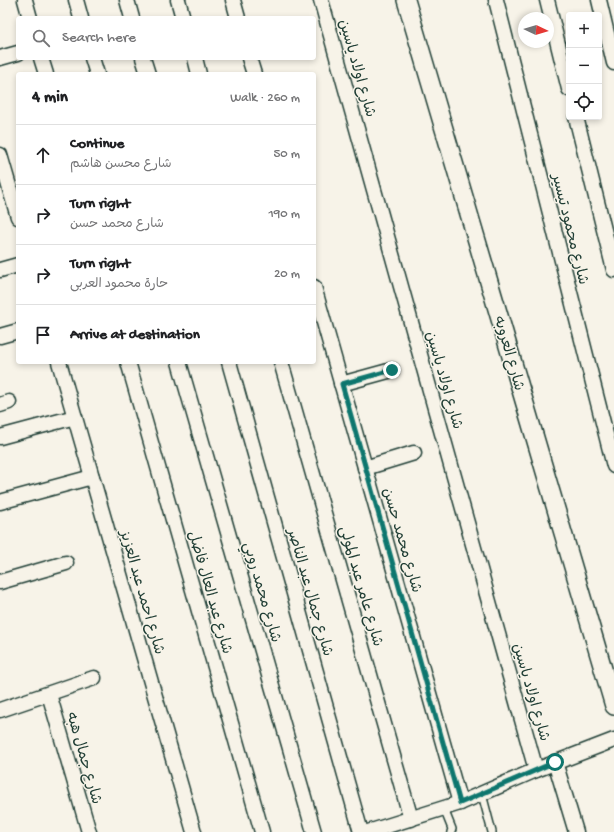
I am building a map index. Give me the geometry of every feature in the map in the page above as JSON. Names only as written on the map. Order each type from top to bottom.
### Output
[{"type":"street","points":[[25,0],[29,16]]},
{"type":"street","points":[[76,0],[80,16]]},
{"type":"street","points":[[127,0],[131,16]]},
{"type":"street","points":[[178,0],[182,16]]},
{"type":"street","points":[[233,0],[237,16]]},
{"type":"street","name":"شارع اولاد ياسين","points":[[322,0],[536,770]]},
{"type":"street","name":"شارع العروبه","points":[[406,0],[614,706]]},
{"type":"street","name":"شارع محمود تيسير","points":[[496,0],[614,466]]},
{"type":"street","points":[[547,0],[568,84]]},
{"type":"street","points":[[599,0],[614,63]]},
{"type":"street","points":[[0,58],[16,54]]},
{"type":"street","points":[[42,60],[45,72]]},
{"type":"street","points":[[93,60],[96,72]]},
{"type":"street","points":[[144,60],[147,72]]},
{"type":"street","points":[[196,60],[198,72]]},
{"type":"street","points":[[250,60],[253,72]]},
{"type":"street","points":[[577,120],[614,270]]},
{"type":"street","points":[[0,154],[5,194],[16,213]]},
{"type":"street","points":[[0,270],[16,266]]},
{"type":"street","name":"شارع محمد حسن","points":[[316,294],[460,803]]},
{"type":"street","points":[[0,336],[16,332]]},
{"type":"street","name":"شارع احمد عبد العزيز","points":[[60,364],[194,832]]},
{"type":"street","name":"شارع عبد العال فاضل","points":[[129,364],[262,832]]},
{"type":"street","name":"شارع محمد روبي","points":[[180,364],[314,832]]},
{"type":"street","name":"شارع جمال عبد الناصر","points":[[229,364],[361,832]]},
{"type":"street","name":"شارع عامر عبد المولى","points":[[282,364],[411,819]]},
{"type":"street","points":[[342,384],[392,370]]},
{"type":"street","points":[[0,437],[75,417]]},
{"type":"street","points":[[365,468],[414,453]]},
{"type":"street","points":[[0,502],[92,477]]},
{"type":"street","points":[[0,582],[66,563]]},
{"type":"street","points":[[0,710],[94,678]]},
{"type":"street","name":"شارع جمال هبه","points":[[49,694],[89,832]]},
{"type":"street","points":[[368,832],[444,809],[555,762],[614,740]]},
{"type":"street","points":[[555,762],[576,832]]},
{"type":"lane","points":[[482,794],[492,832]]},
{"type":"lane","points":[[444,809],[454,831]]},
{"type":"route","points":[[392,370],[342,384],[460,803],[555,762]]}]
